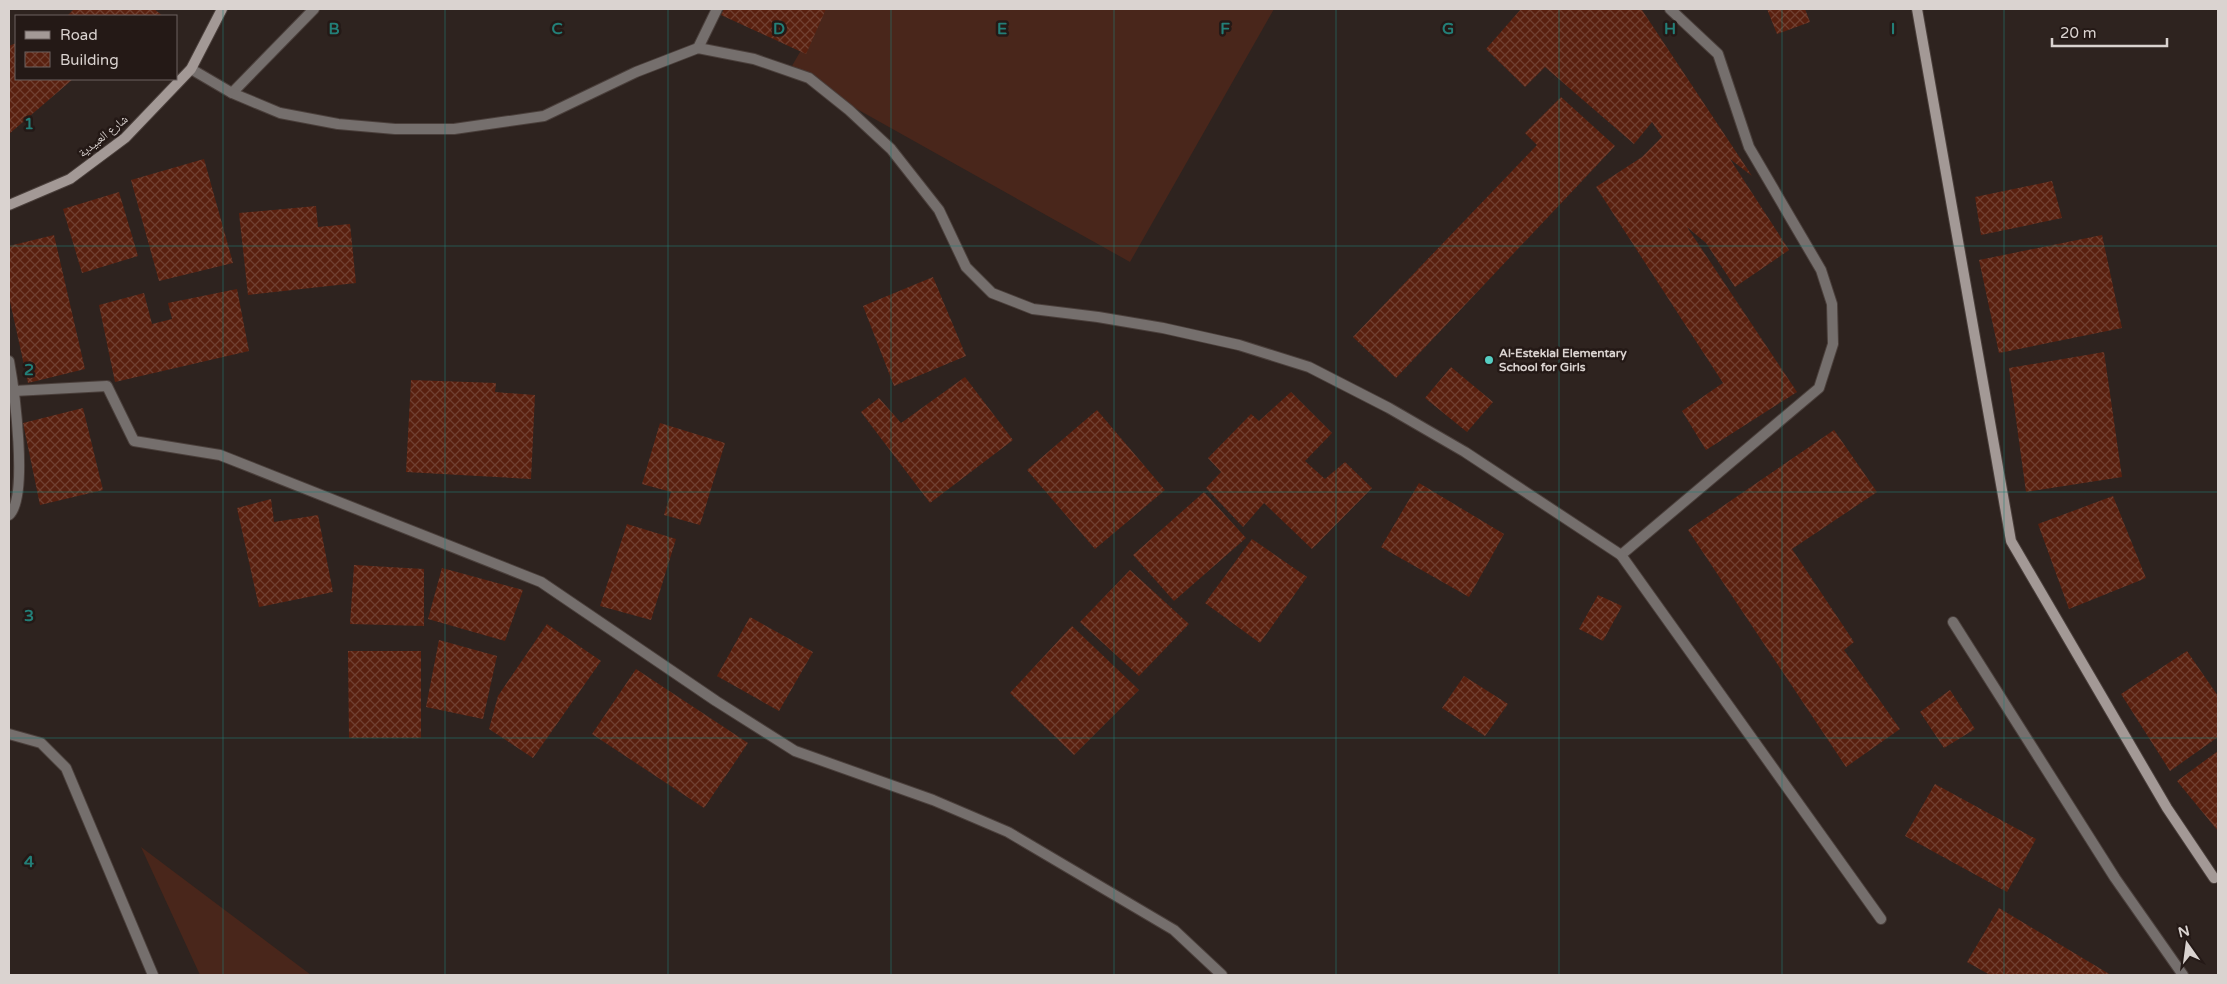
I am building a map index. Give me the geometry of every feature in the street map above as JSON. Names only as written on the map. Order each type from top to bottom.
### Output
[{"type":"street","name":"شارع العبيدية","points":[[9,205],[70,178],[125,138],[191,69],[222,9]]},
{"type":"street","points":[[232,93],[314,9]]},
{"type":"street","points":[[698,48],[717,9]]},
{"type":"street","points":[[1621,555],[1819,388],[1833,344],[1832,304],[1821,270],[1749,147],[1718,54],[1670,9]]},
{"type":"street","points":[[1917,9],[2011,541],[2167,808],[2217,881]]},
{"type":"street","points":[[191,69],[232,93],[280,113],[338,124],[395,129],[454,130],[544,116],[636,72],[698,48],[754,59],[809,78],[849,110],[891,149],[939,210],[966,267],[992,292],[1033,309],[1163,328],[1239,345],[1309,367],[1390,408],[1465,452],[1621,555],[1881,919]]},
{"type":"street","points":[[9,361],[14,391],[20,487],[13,512],[9,515]]},
{"type":"street","points":[[14,391],[107,386],[134,441],[220,455],[541,582],[716,701],[795,751],[933,800],[1008,832],[1174,930],[1222,975]]},
{"type":"street","points":[[1953,622],[2115,878],[2184,975]]},
{"type":"street","points":[[9,734],[41,743],[66,768],[153,975]]},
{"type":"shaded area","points":[[825,9],[1274,9],[1130,262],[789,71]]},
{"type":"shaded area","points":[[141,847],[311,975],[200,975]]},
{"type":"building","points":[[74,9],[154,9],[162,15],[68,15]]},
{"type":"building","points":[[724,9],[826,9],[806,54],[721,15]]},
{"type":"building","points":[[1521,9],[1642,10],[1752,176],[1730,159],[1789,250],[1735,287],[1706,243],[1687,227],[1797,392],[1706,450],[1682,411],[1723,383],[1596,187],[1642,157],[1662,137],[1652,122],[1634,144],[1545,67],[1525,87],[1486,49]]},
{"type":"building","points":[[1767,9],[1805,9],[1810,22],[1777,34]]},
{"type":"building","points":[[15,43],[15,80],[72,80],[9,134],[9,46]]},
{"type":"building","points":[[1561,97],[1615,146],[1396,378],[1353,337],[1537,145],[1525,133]]},
{"type":"building","points":[[204,159],[233,263],[159,281],[131,180]]},
{"type":"building","points":[[2052,181],[2062,218],[1981,235],[1975,197]]},
{"type":"building","points":[[119,192],[138,256],[82,273],[63,209]]},
{"type":"building","points":[[316,206],[318,227],[350,224],[356,283],[248,295],[239,213]]},
{"type":"building","points":[[54,235],[85,369],[28,383],[9,297],[9,246]]},
{"type":"building","points":[[2102,235],[2122,328],[1999,353],[1979,260]]},
{"type":"building","points":[[933,277],[966,356],[894,386],[863,306]]},
{"type":"building","points":[[237,289],[249,351],[115,382],[99,305],[144,293],[152,324],[172,319],[168,303]]},
{"type":"building","points":[[2104,352],[2122,477],[2026,492],[2009,368]]},
{"type":"building","points":[[1451,367],[1493,402],[1467,432],[1425,398]]},
{"type":"building","points":[[965,377],[1013,440],[930,503],[861,412],[879,398],[901,423]]},
{"type":"building","points":[[411,380],[496,383],[495,392],[535,395],[531,479],[406,472]]},
{"type":"building","points":[[1291,392],[1332,433],[1305,461],[1325,479],[1345,462],[1372,488],[1312,549],[1264,503],[1243,527],[1206,488],[1221,472],[1208,458],[1251,414],[1259,421]]},
{"type":"building","points":[[83,408],[103,490],[40,505],[23,423]]},
{"type":"building","points":[[1097,410],[1165,490],[1095,549],[1027,470]]},
{"type":"building","points":[[660,423],[725,443],[700,525],[664,515],[671,492],[642,484]]},
{"type":"building","points":[[1834,430],[1877,492],[1792,549],[1854,642],[1844,650],[1900,729],[1846,767],[1688,530]]},
{"type":"building","points":[[1419,483],[1504,534],[1469,597],[1381,547]]},
{"type":"building","points":[[1204,492],[1246,538],[1174,601],[1133,555]]},
{"type":"building","points":[[2113,496],[2146,578],[2069,609],[2038,524]]},
{"type":"building","points":[[271,499],[274,522],[318,515],[333,592],[259,607],[237,508]]},
{"type":"building","points":[[627,524],[676,539],[651,620],[600,606]]},
{"type":"building","points":[[1252,539],[1307,577],[1260,643],[1205,603]]},
{"type":"building","points":[[354,565],[424,569],[424,626],[350,624]]},
{"type":"building","points":[[442,568],[523,590],[505,641],[428,619]]},
{"type":"building","points":[[1130,570],[1189,624],[1139,676],[1080,622]]},
{"type":"building","points":[[1598,595],[1622,606],[1603,641],[1579,629]]},
{"type":"building","points":[[750,617],[813,652],[779,711],[717,676]]},
{"type":"building","points":[[547,624],[601,661],[533,758],[489,729],[498,696]]},
{"type":"building","points":[[1072,626],[1139,690],[1074,755],[1010,693]]},
{"type":"building","points":[[439,640],[497,656],[483,719],[426,707]]},
{"type":"building","points":[[348,651],[421,651],[421,738],[349,738]]},
{"type":"building","points":[[2187,651],[2218,696],[2218,737],[2170,771],[2121,694]]},
{"type":"building","points":[[636,669],[748,743],[704,808],[592,734]]},
{"type":"building","points":[[1464,676],[1508,704],[1485,736],[1442,708]]},
{"type":"building","points":[[1950,690],[1975,729],[1944,748],[1920,712]]},
{"type":"building","points":[[2218,751],[2218,831],[2177,781]]},
{"type":"building","points":[[1935,784],[2036,839],[2007,892],[1905,836]]},
{"type":"building","points":[[1999,908],[2111,975],[1990,975],[1967,962]]},
{"type":"place","name":"Al-Esteklal Elementary School for Girls","points":[[1489,360]]}]
